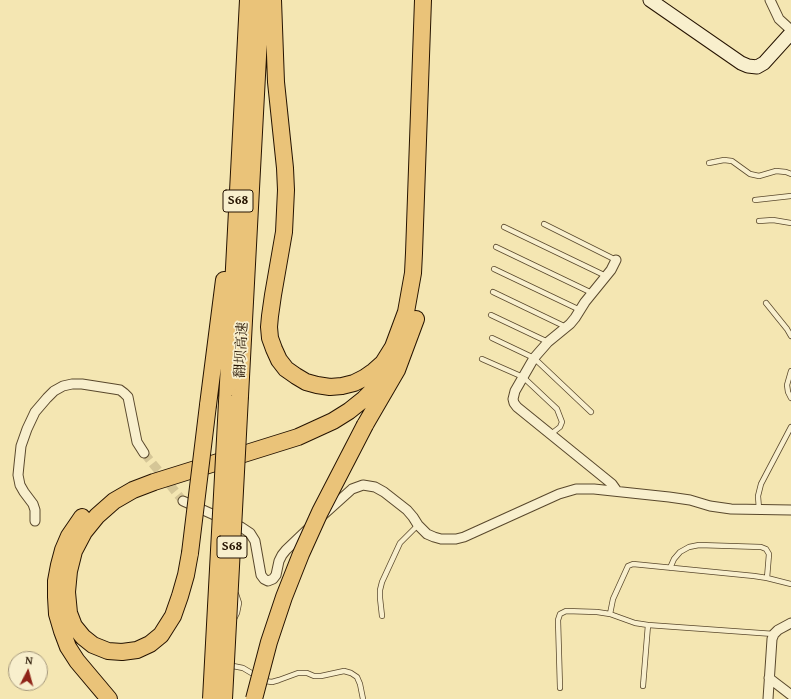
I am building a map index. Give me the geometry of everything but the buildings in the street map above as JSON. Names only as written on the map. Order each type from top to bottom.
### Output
[{"type":"highway","name":"翻坝高速","points":[[224,699],[241,144],[248,0]]},
{"type":"highway","name":"翻坝高速","points":[[211,699],[261,0]]},
{"type":"highway","points":[[273,0],[276,82],[286,190],[284,232],[270,316],[270,338],[279,360],[286,369],[306,382],[317,386],[330,387],[354,383],[364,378],[383,363]]},
{"type":"highway","points":[[109,699],[88,675],[71,652],[57,614],[56,581],[61,557],[69,536],[86,512],[108,492],[121,484],[150,472],[294,427],[329,412],[345,402],[370,379],[383,363],[393,347],[406,312],[413,273],[423,0]]},
{"type":"highway","points":[[254,699],[269,642],[284,597],[301,554],[320,512],[364,425],[397,370],[416,317],[424,275],[434,0]]},
{"type":"highway","points":[[241,144],[208,405],[190,553],[180,596],[173,616],[161,635],[150,644],[137,650],[122,652],[108,651],[93,645],[83,637],[74,626],[69,613],[67,592],[69,571],[77,545],[84,532],[97,516],[114,502],[133,490],[154,482],[298,437],[333,421],[350,411],[378,385],[390,371],[409,337]]},
{"type":"street","points":[[650,0],[741,63],[748,66],[757,67],[764,63],[791,33]]},
{"type":"street","points":[[770,0],[779,19],[791,30]]},
{"type":"street","points":[[616,260],[611,270],[592,293],[575,318],[548,342],[534,358],[515,391],[514,403],[612,484],[617,491]]},
{"type":"street","points":[[36,521],[35,507],[20,485],[18,475],[19,464],[26,429],[34,412],[54,391],[63,386],[72,384],[82,384],[120,390],[128,397],[137,442],[144,454]]},
{"type":"street","points":[[183,501],[239,532],[250,533],[255,541],[261,575],[268,581],[273,579],[276,575],[282,555],[286,550],[348,493],[363,485],[375,487],[384,492],[407,510],[427,534],[441,539],[456,539],[470,535],[567,491],[576,489],[617,491],[669,497],[690,500],[710,506],[791,510]]},
{"type":"street","points":[[768,699],[772,639],[778,630],[791,623]]},
{"type":"street","points":[[769,678],[791,695]]},
{"type":"lane","points":[[709,163],[724,160],[732,161],[750,174],[759,176],[776,171],[791,174]]},
{"type":"lane","points":[[754,200],[791,196]]},
{"type":"lane","points":[[758,221],[773,220],[791,223]]},
{"type":"lane","points":[[544,224],[616,260]]},
{"type":"lane","points":[[504,227],[606,276]]},
{"type":"lane","points":[[496,247],[592,293]]},
{"type":"lane","points":[[494,269],[580,310]]},
{"type":"lane","points":[[493,292],[566,327]]},
{"type":"lane","points":[[766,304],[791,336]]},
{"type":"lane","points":[[491,315],[548,342]]},
{"type":"lane","points":[[492,338],[534,358],[591,412]]},
{"type":"lane","points":[[482,359],[523,377],[557,409],[562,422],[560,427],[551,434]]},
{"type":"lane","points":[[791,371],[787,385],[791,398]]},
{"type":"lane","points":[[759,509],[758,496],[761,484],[791,427]]},
{"type":"lane","points":[[382,616],[380,590],[382,582],[400,543],[418,525]]},
{"type":"lane","points":[[208,645],[212,638],[234,619],[238,613],[239,603],[235,588],[239,532]]},
{"type":"lane","points":[[670,568],[677,555],[689,547],[699,545],[761,547],[766,549],[769,554],[767,578]]},
{"type":"lane","points":[[610,614],[613,599],[630,564],[767,578],[791,584]]},
{"type":"lane","points":[[560,688],[558,620],[560,614],[566,611],[610,614],[635,623],[648,625],[774,634]]},
{"type":"lane","points":[[643,686],[648,625]]},
{"type":"lane","points":[[209,659],[214,663],[243,668],[265,681],[272,682],[298,673],[321,676],[344,671],[357,677],[364,699]]},
{"type":"tunnel","points":[[144,453],[183,501]]}]
